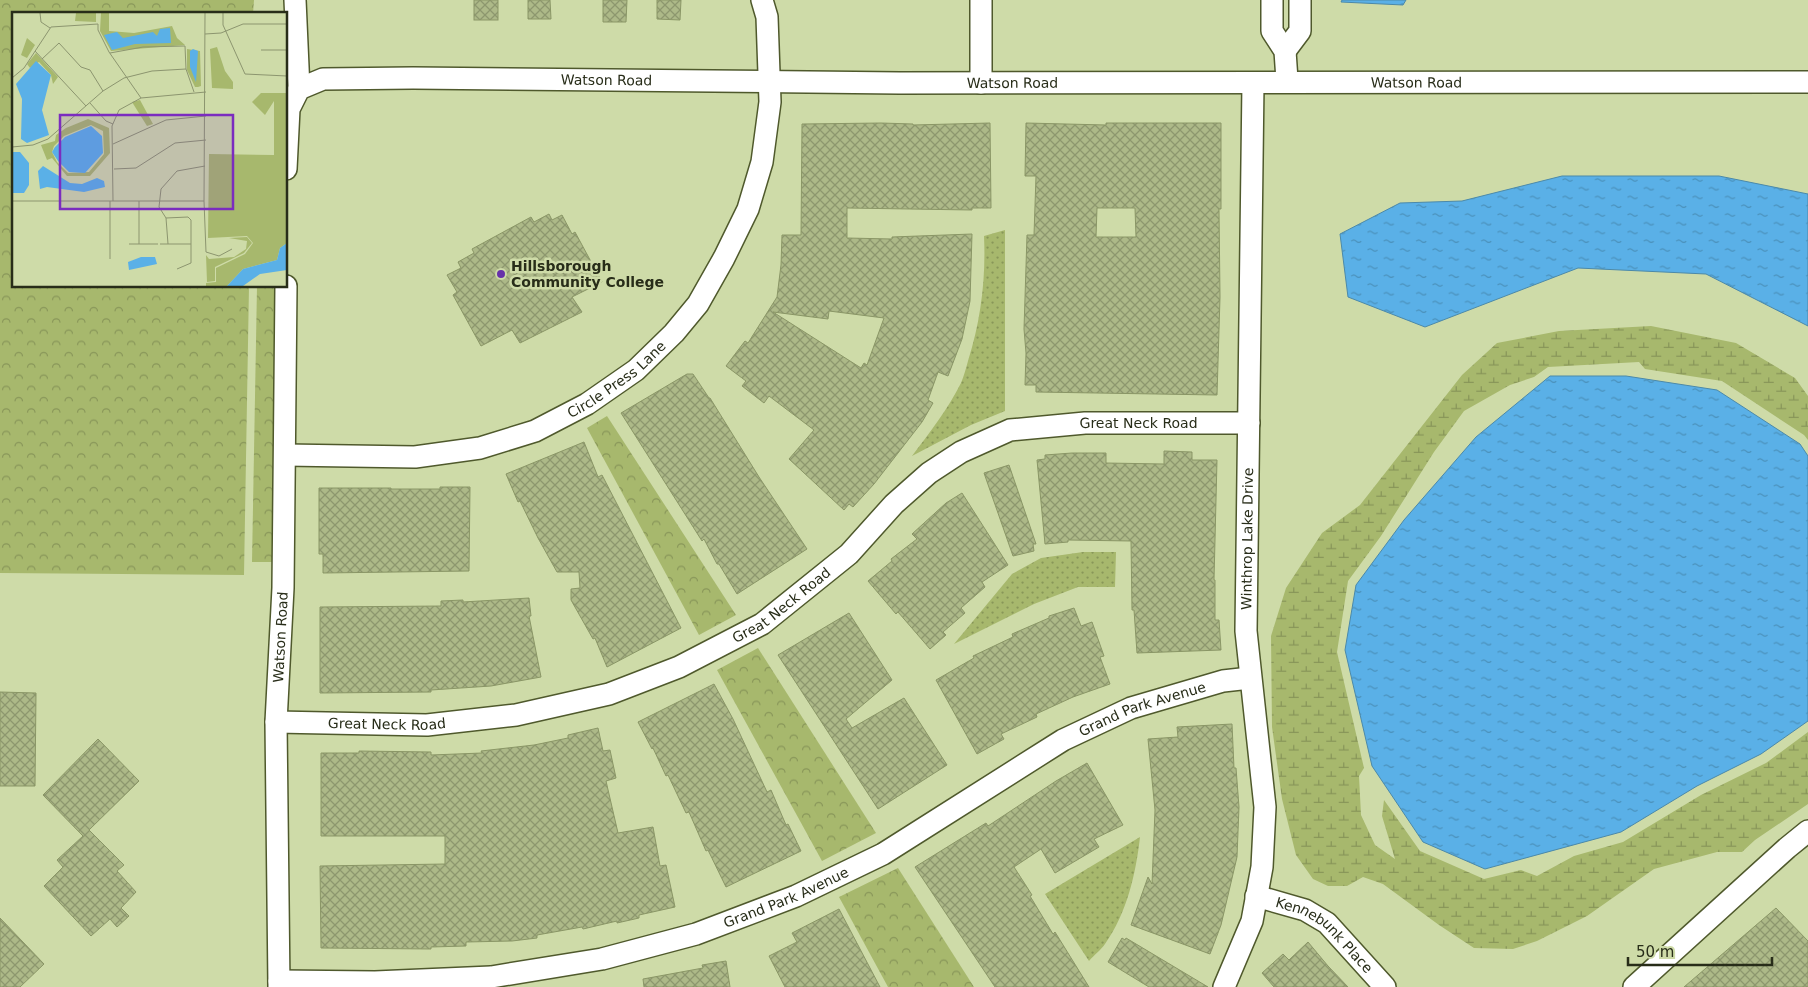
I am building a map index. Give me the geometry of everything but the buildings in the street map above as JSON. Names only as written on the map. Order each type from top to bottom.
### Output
[{"type":"street","points":[[288,128],[289,108],[299,89],[295,0]]},
{"type":"street","name":"Circle Press Lane","points":[[285,455],[415,457],[480,448],[535,431],[587,404],[636,370],[674,333],[698,304],[724,258],[748,209],[762,162],[770,102],[767,17],[762,0]]},
{"type":"street","points":[[981,0],[981,83]]},
{"type":"street","points":[[1272,0],[1272,32],[1285,51],[1287,80]]},
{"type":"street","points":[[1285,51],[1300,31],[1300,0]]},
{"type":"street","name":"Watson Road","points":[[299,89],[324,80],[388,78],[981,83],[1808,82]]},
{"type":"street","name":"Winthrop Lake Drive","points":[[1224,987],[1252,921],[1262,867],[1265,807],[1246,631],[1253,83]]},
{"type":"street","name":"Watson Road","points":[[279,984],[276,722],[283,588],[286,288]]},
{"type":"street","name":"Great Neck Road","points":[[276,722],[427,724],[516,715],[609,694],[679,667],[762,624],[849,554],[894,504],[929,474],[961,452],[1010,430],[1085,423],[1249,423]]},
{"type":"street","name":"Grand Park Avenue","points":[[279,984],[491,977],[602,959],[696,934],[796,896],[883,854],[1063,740],[1131,708],[1223,681],[1250,678]]},
{"type":"street","points":[[1634,987],[1808,831]]},
{"type":"street","name":"Kennebunk Place","points":[[1256,896],[1305,910],[1328,924],[1384,987]]},
{"type":"green space","points":[[0,0],[254,0],[253,12],[12,12],[12,288],[249,288],[244,575],[0,573]]},
{"type":"green space","points":[[1005,230],[1005,411],[971,425],[912,456],[945,411],[961,383],[973,346],[979,315],[983,283],[984,236]]},
{"type":"green space","points":[[257,288],[276,288],[273,562],[252,562]]},
{"type":"green space","points":[[1651,326],[1736,343],[1795,378],[1808,396],[1808,440],[1804,435],[1722,381],[1645,369],[1639,362],[1548,367],[1534,377],[1510,385],[1464,411],[1434,452],[1381,536],[1348,581],[1337,652],[1364,768],[1359,776],[1361,815],[1375,845],[1395,859],[1382,816],[1384,800],[1420,851],[1484,879],[1521,870],[1537,876],[1574,856],[1623,842],[1701,795],[1766,763],[1808,732],[1808,804],[1755,840],[1742,852],[1717,852],[1654,869],[1587,916],[1537,941],[1513,949],[1474,948],[1383,884],[1363,877],[1347,886],[1328,886],[1313,879],[1296,855],[1282,799],[1272,727],[1271,636],[1286,588],[1322,533],[1360,505],[1462,375],[1497,343],[1559,331]]},
{"type":"green space","points":[[607,416],[736,615],[699,635],[587,428]]},
{"type":"green space","points":[[1083,552],[1116,552],[1115,587],[1078,587],[1034,604],[954,644],[1012,574],[1041,558]]},
{"type":"green space","points":[[758,648],[876,833],[822,861],[717,670]]},
{"type":"green space","points":[[1140,837],[1133,879],[1125,906],[1113,932],[1102,948],[1089,961],[1045,894]]},
{"type":"green space","points":[[898,868],[974,987],[888,987],[839,897]]},
{"type":"water","points":[[1342,0],[1406,0],[1403,5],[1341,2]]},
{"type":"water","points":[[1562,176],[1719,176],[1808,194],[1808,326],[1706,274],[1578,268],[1425,327],[1348,297],[1340,234],[1400,203],[1462,201]]},
{"type":"water","points":[[1550,376],[1626,376],[1717,390],[1800,444],[1808,456],[1808,721],[1761,754],[1697,786],[1621,832],[1485,869],[1423,842],[1372,766],[1345,650],[1356,585],[1404,520],[1476,437]]},
{"type":"place","name":"Hillsborough Community College","points":[[501,274]]}]
